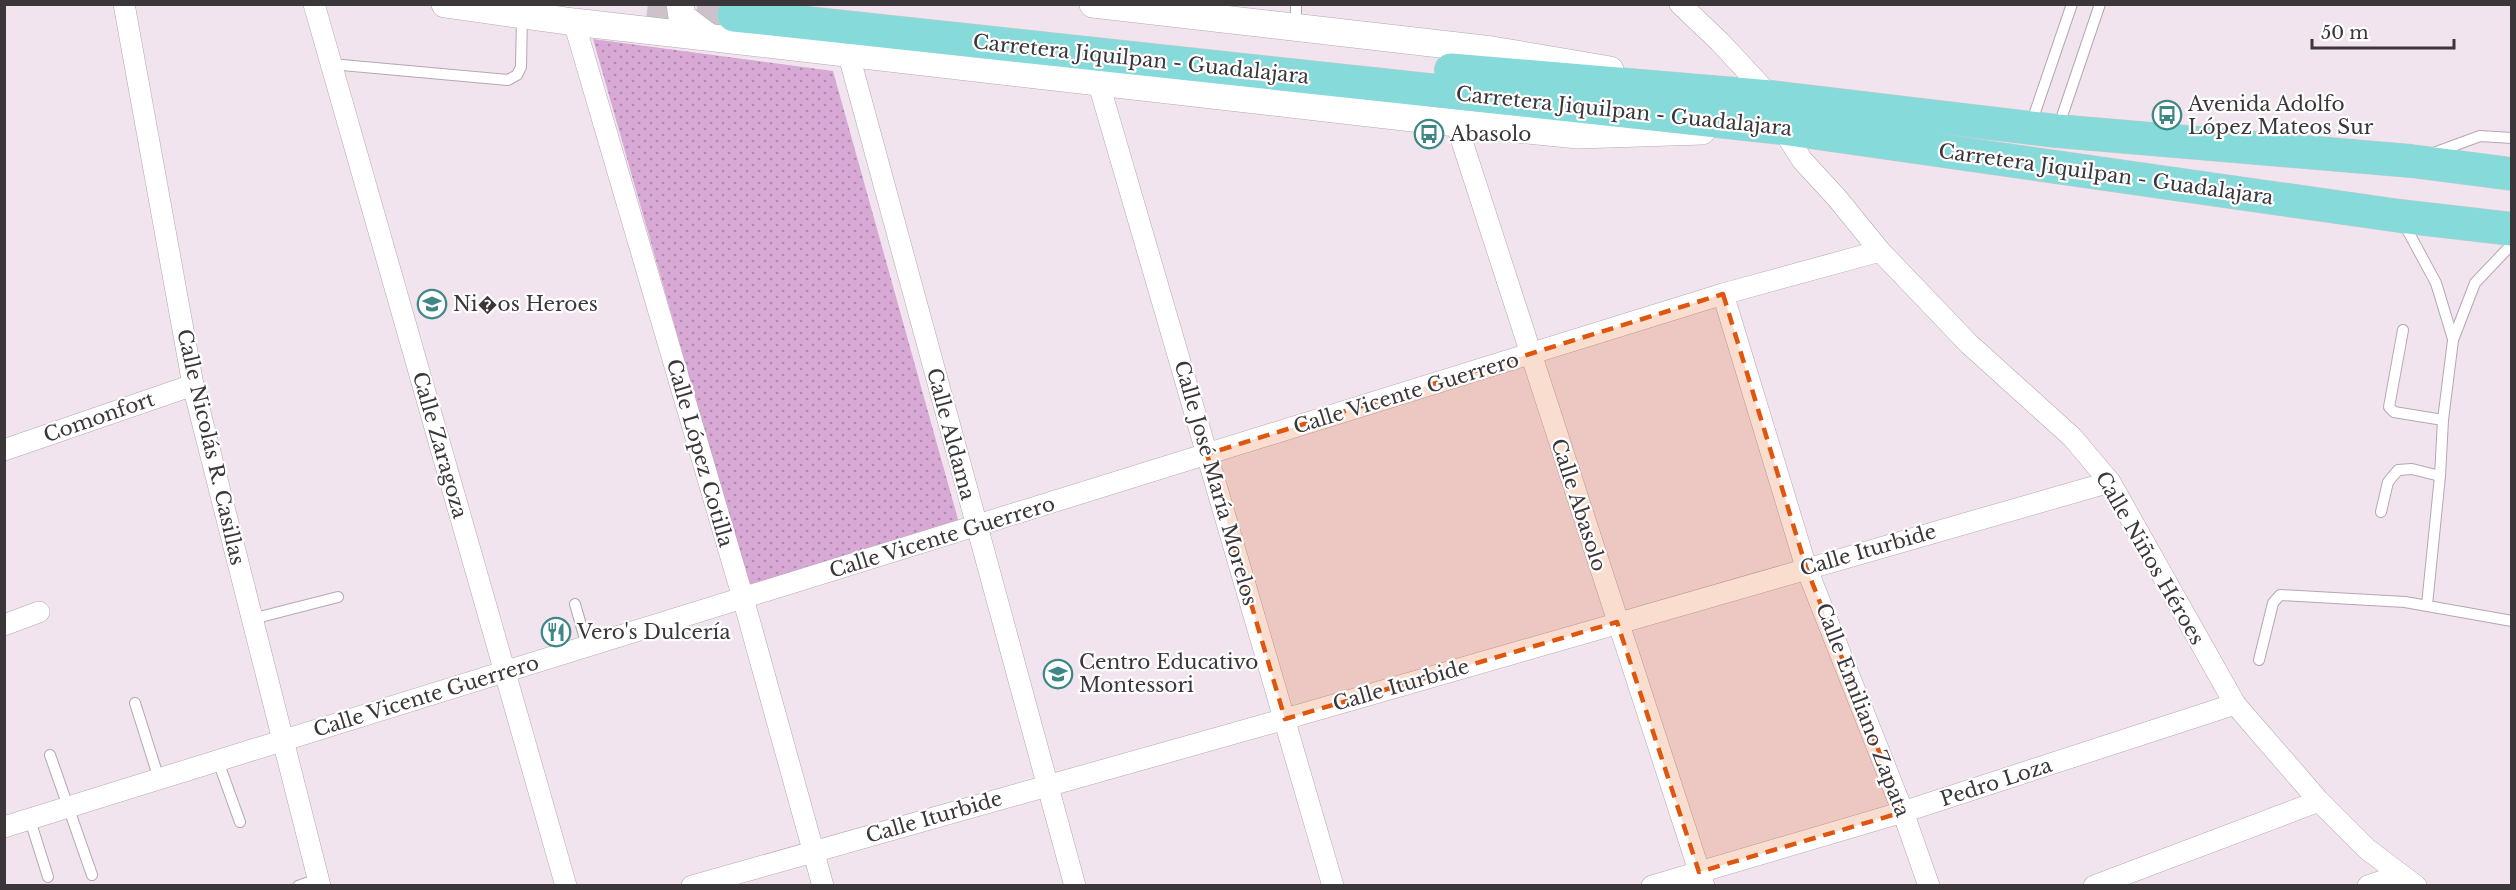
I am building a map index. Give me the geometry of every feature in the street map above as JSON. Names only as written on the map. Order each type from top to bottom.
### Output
[{"type":"highway","name":"Carretera Jiquilpan - Guadalajara","points":[[850,4],[1342,61],[1771,97],[2044,129],[2411,161],[2511,174]]},
{"type":"highway","name":"Carretera Jiquilpan - Guadalajara","points":[[734,15],[1782,128],[2400,216],[2511,229]]},
{"type":"street","name":"Calle Nicolás R. Casillas","points":[[124,4],[193,385],[283,741],[312,883]]},
{"type":"street","name":"Calle Zaragoza","points":[[314,4],[566,885]]},
{"type":"street","points":[[680,4],[682,17],[706,35]]},
{"type":"street","points":[[1093,4],[1296,17],[1771,97]]},
{"type":"street","points":[[1680,4],[1720,42],[1771,97]]},
{"type":"street","points":[[455,5],[551,13],[848,52],[1456,123],[1578,135],[1782,128]]},
{"type":"street","name":"Calle López Cotilla","points":[[551,13],[743,598],[823,885]]},
{"type":"street","name":"Calle Aldama","points":[[848,52],[1075,885]]},
{"type":"street","name":"Calle José María Morelos","points":[[1098,81],[1333,885]]},
{"type":"street","name":"Calle Abasolo","points":[[1456,123],[1702,879]]},
{"type":"street","name":"Calle Niños Héroes","points":[[1782,128],[1802,160],[1837,198],[1880,251],[1970,344],[2072,437],[2110,482],[2235,704],[2319,801],[2367,849],[2408,880]]},
{"type":"street","name":"Calle Vicente Guerrero","points":[[4,827],[1723,294],[1880,251]]},
{"type":"street","name":"Calle Emiliano Zapata","points":[[1723,294],[1806,567],[1904,812],[1929,885]]},
{"type":"street","name":"Comonfort","points":[[4,450],[193,385]]},
{"type":"street","name":"Calle Iturbide","points":[[692,885],[1285,719],[1806,567],[2110,482]]},
{"type":"street","points":[[4,625],[39,612]]},
{"type":"street","name":"Pedro Loza","points":[[1652,885],[1702,879],[2235,704]]},
{"type":"street","points":[[2094,885],[2319,801]]},
{"type":"street","points":[[2368,885],[2408,880]]},
{"type":"lane","points":[[2044,129],[2072,4]]},
{"type":"lane","points":[[2044,129],[2067,95],[2100,4]]},
{"type":"lane","points":[[331,64],[508,80],[517,75],[551,13]]},
{"type":"lane","points":[[2411,161],[2480,136],[2511,138]]},
{"type":"lane","points":[[2400,216],[2436,284],[2453,340]]},
{"type":"lane","points":[[2427,605],[2440,476],[2443,420],[2453,340],[2475,283],[2511,244]]},
{"type":"lane","points":[[2403,330],[2389,407],[2394,412],[2443,420]]},
{"type":"lane","points":[[2381,512],[2388,482],[2398,471],[2412,469],[2440,476]]},
{"type":"lane","points":[[2259,660],[2273,603],[2280,595],[2427,605],[2511,621]]},
{"type":"lane","points":[[252,619],[338,597]]},
{"type":"lane","points":[[574,604],[587,646]]},
{"type":"lane","points":[[135,704],[159,779]]},
{"type":"lane","points":[[50,755],[92,875]]},
{"type":"lane","points":[[218,761],[240,822]]},
{"type":"lane","points":[[30,820],[48,877]]},
{"type":"highlighted area","points":[[1723,294],[1806,567],[1903,812],[1699,872],[1617,622],[1285,719],[1207,454]]},
{"type":"shaded area","points":[[593,39],[833,71],[959,523],[749,587]]},
{"type":"tunnel","points":[[648,4],[734,15]]},
{"type":"place","name":"Avenida Adolfo López Mateos Sur","points":[[2167,115]]},
{"type":"place","name":"Abasolo","points":[[1429,134]]},
{"type":"place","name":"Ni�os Heroes","points":[[432,304]]},
{"type":"place","name":"Vero's Dulcería","points":[[556,632]]},
{"type":"place","name":"Centro Educativo Montessori","points":[[1058,674]]}]
